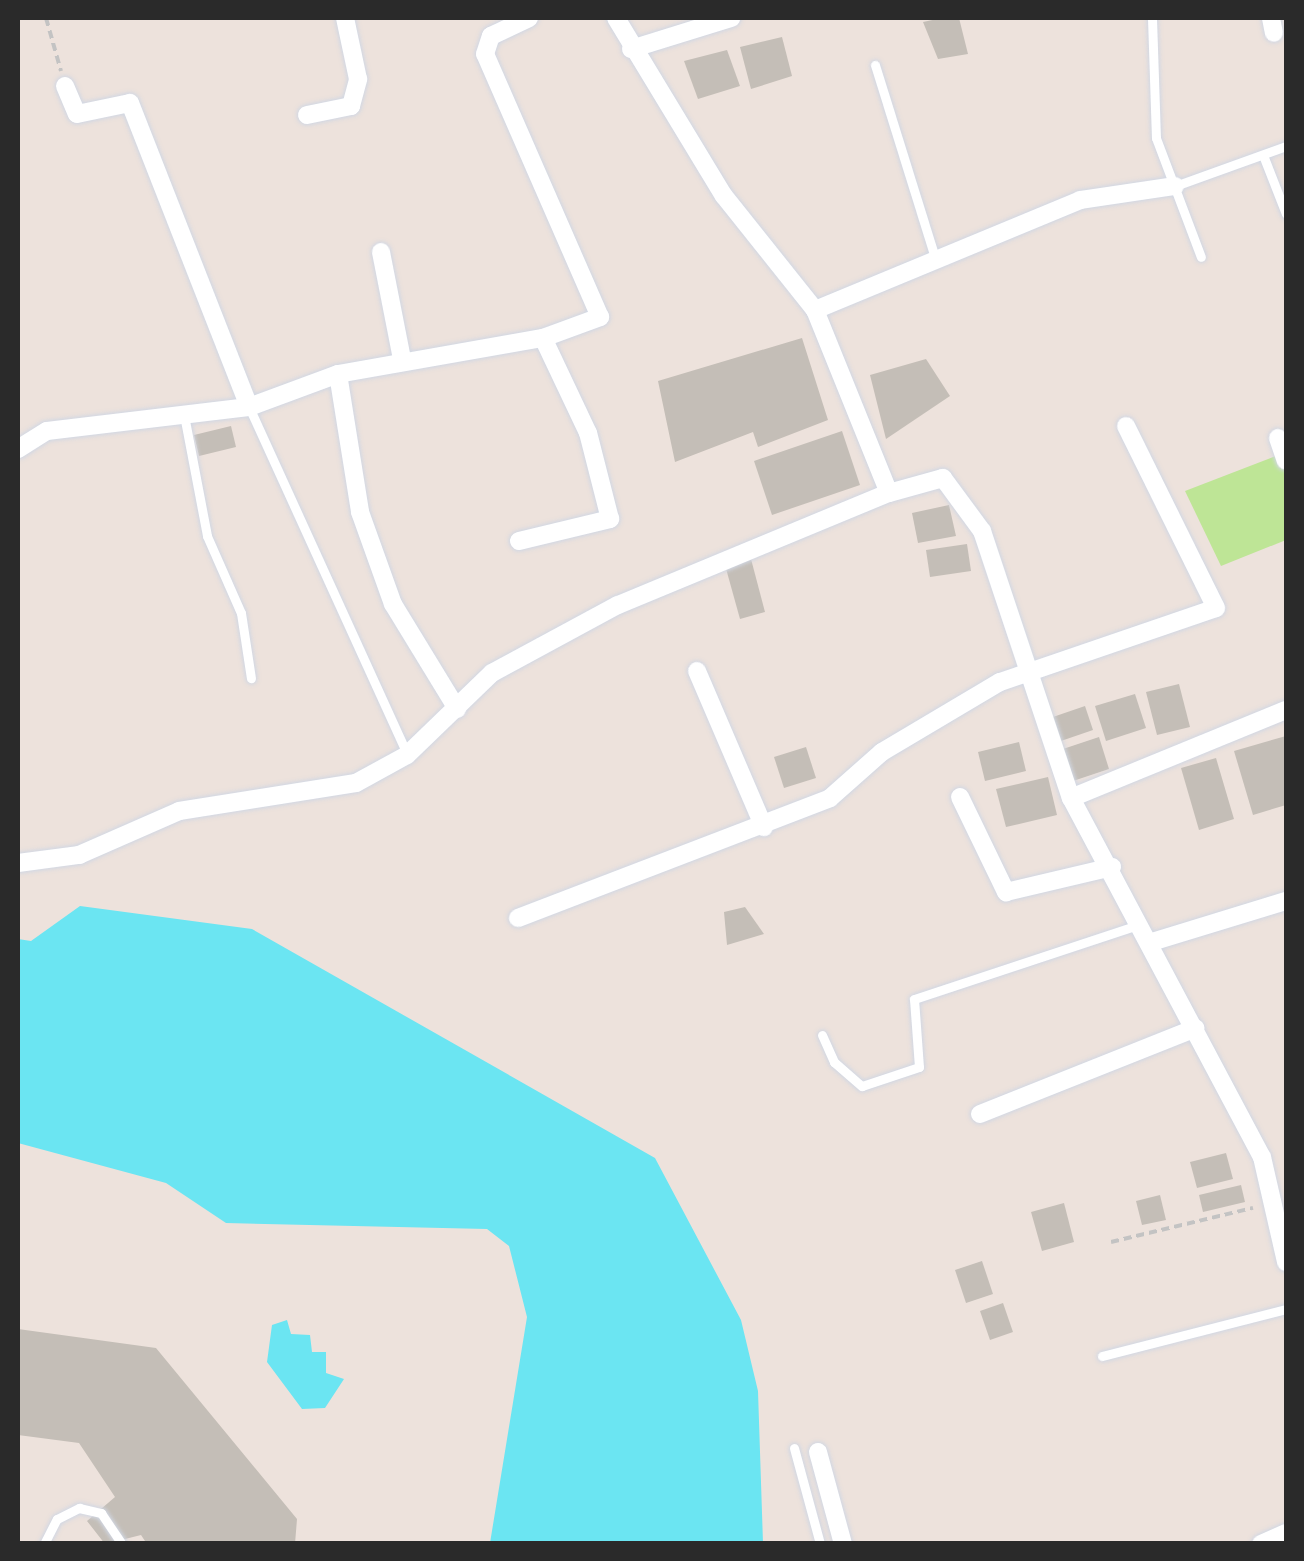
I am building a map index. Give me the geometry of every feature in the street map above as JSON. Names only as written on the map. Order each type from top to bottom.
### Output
[{"type":"street","points":[[307,115],[351,106],[358,79],[346,18]]},
{"type":"street","points":[[18,449],[47,430],[249,407],[338,374],[402,359],[543,338],[600,317],[485,54],[491,36],[529,18]]},
{"type":"street","points":[[616,18],[631,49],[724,196],[815,310],[889,493]]},
{"type":"street","points":[[631,49],[731,18]]},
{"type":"street","points":[[65,86],[77,114],[130,103],[249,407]]},
{"type":"street","points":[[815,310],[1080,200],[1174,186]]},
{"type":"street","points":[[382,252],[402,359]]},
{"type":"street","points":[[518,541],[610,519],[588,433],[543,338]]},
{"type":"street","points":[[338,374],[360,512],[394,604],[457,709]]},
{"type":"street","points":[[518,918],[764,827],[830,798],[882,752],[983,692],[1216,608],[1126,426]]},
{"type":"street","points":[[1278,438],[1286,461]]},
{"type":"street","points":[[18,863],[79,855],[179,810],[356,784],[408,754],[492,673],[618,605],[889,493],[943,478],[1001,570],[1026,677],[1072,798],[1145,923],[1277,1181],[1272,1203],[1286,1262]]},
{"type":"street","points":[[697,671],[764,827]]},
{"type":"street","points":[[1072,798],[1286,710]]},
{"type":"street","points":[[960,797],[1006,892],[1112,867]]},
{"type":"street","points":[[1154,941],[1286,901]]},
{"type":"street","points":[[980,1114],[1196,1028]]},
{"type":"street","points":[[818,1452],[844,1544]]},
{"type":"street","points":[[1261,1544],[1286,1532]]},
{"type":"lane","points":[[1152,18],[1156,138],[1201,258]]},
{"type":"lane","points":[[875,65],[935,258]]},
{"type":"lane","points":[[1174,186],[1286,146]]},
{"type":"lane","points":[[1263,155],[1286,214]]},
{"type":"lane","points":[[249,407],[408,754]]},
{"type":"lane","points":[[184,415],[207,536],[241,612],[251,678]]},
{"type":"lane","points":[[822,1035],[834,1062],[862,1086],[919,1067],[914,1000],[1145,923]]},
{"type":"lane","points":[[1102,1356],[1286,1309]]},
{"type":"lane","points":[[794,1448],[820,1544]]},
{"type":"lane","points":[[44,1544],[57,1520],[78,1508],[102,1513],[122,1544]]},
{"type":"path","points":[[46,18],[65,86]]},
{"type":"path","points":[[1111,1242],[1272,1203]]},
{"type":"green space","points":[[1286,452],[1286,540],[1221,566],[1185,491]]},
{"type":"water","points":[[80,906],[252,929],[655,1158],[741,1320],[758,1391],[763,1543],[490,1543],[527,1317],[509,1246],[487,1229],[226,1223],[166,1183],[18,1143],[18,939],[31,941]]},
{"type":"water","points":[[287,1320],[291,1334],[310,1335],[312,1352],[326,1352],[326,1373],[344,1379],[325,1408],[302,1409],[267,1362],[272,1325]]},
{"type":"building","points":[[959,18],[968,54],[938,59],[923,22]]},
{"type":"building","points":[[782,37],[792,76],[751,89],[740,47]]},
{"type":"building","points":[[727,50],[740,86],[698,99],[684,61]]},
{"type":"building","points":[[802,338],[828,420],[758,447],[753,432],[675,462],[658,381]]},
{"type":"building","points":[[926,359],[950,396],[886,439],[870,375]]},
{"type":"building","points":[[231,426],[236,447],[199,456],[194,435]]},
{"type":"building","points":[[842,431],[860,485],[772,515],[754,461]]},
{"type":"building","points":[[949,505],[956,536],[918,543],[912,513]]},
{"type":"building","points":[[967,544],[971,571],[930,577],[926,550]]},
{"type":"building","points":[[751,559],[765,612],[740,619],[725,565]]},
{"type":"building","points":[[1179,684],[1190,727],[1157,735],[1146,692]]},
{"type":"building","points":[[1135,694],[1146,728],[1106,741],[1095,706]]},
{"type":"building","points":[[1085,706],[1093,730],[1058,742],[1050,718]]},
{"type":"building","points":[[1286,736],[1286,805],[1253,815],[1234,751]]},
{"type":"building","points":[[1099,737],[1109,769],[1073,781],[1063,749]]},
{"type":"building","points":[[1019,742],[1026,771],[985,781],[978,752]]},
{"type":"building","points":[[806,747],[816,778],[784,788],[774,757]]},
{"type":"building","points":[[1216,758],[1234,819],[1199,830],[1181,768]]},
{"type":"building","points":[[1048,777],[1057,815],[1006,827],[996,789]]},
{"type":"building","points":[[745,907],[764,934],[727,945],[724,912]]},
{"type":"building","points":[[1226,1153],[1233,1179],[1197,1188],[1190,1162]]},
{"type":"building","points":[[1241,1185],[1245,1202],[1203,1212],[1199,1195]]},
{"type":"building","points":[[1160,1195],[1166,1220],[1142,1225],[1136,1201]]},
{"type":"building","points":[[1064,1203],[1074,1242],[1042,1251],[1031,1212]]},
{"type":"building","points":[[982,1261],[993,1294],[966,1303],[955,1270]]},
{"type":"building","points":[[1003,1303],[1013,1332],[990,1340],[980,1311]]},
{"type":"building","points":[[18,1329],[156,1348],[297,1519],[295,1544],[147,1544],[141,1535],[105,1544],[87,1521],[115,1497],[79,1443],[18,1435]]}]
